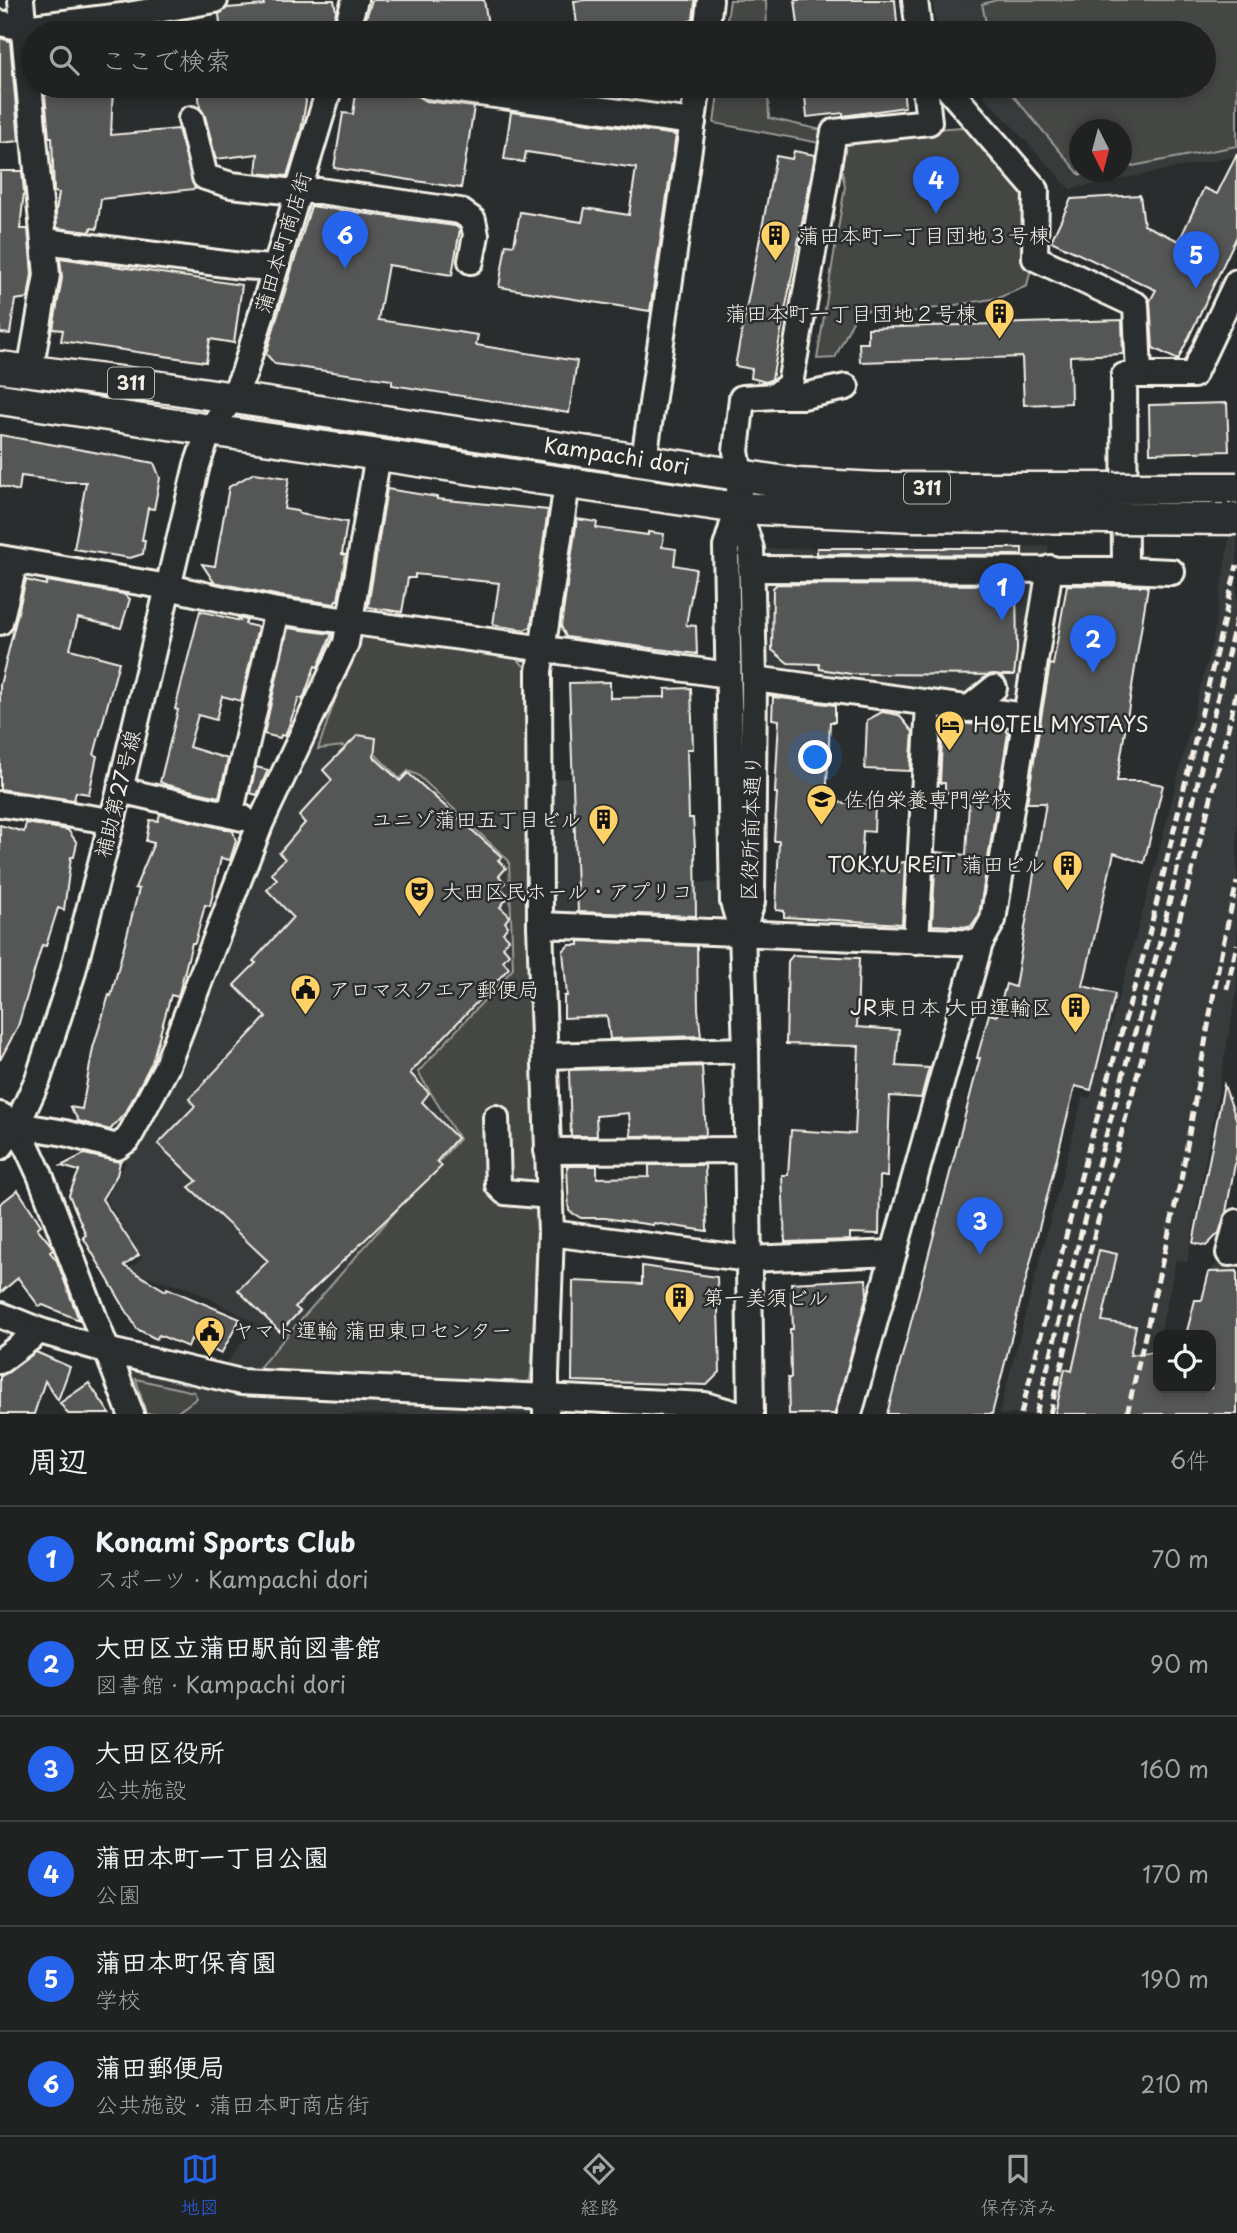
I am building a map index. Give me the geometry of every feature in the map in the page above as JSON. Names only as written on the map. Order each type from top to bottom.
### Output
[{"type":"main road","name":"Kampachi dori","points":[[0,366],[232,398],[798,484],[878,488],[1237,488]]},
{"type":"main road","name":"Kampachi dori","points":[[0,399],[738,508],[916,516],[1237,519]]},
{"type":"main road","points":[[1114,488],[1114,518]]},
{"type":"street","points":[[21,0],[12,25],[21,84]]},
{"type":"street","points":[[61,21],[122,16],[215,0]]},
{"type":"street","points":[[349,21],[355,0]]},
{"type":"street","points":[[707,21],[710,0]]},
{"type":"street","points":[[915,0],[918,21]]},
{"type":"street","points":[[23,98],[45,242],[47,275],[30,371]]},
{"type":"street","name":"蒲田本町商店街","points":[[209,431],[232,398],[244,373],[326,98]]},
{"type":"street","points":[[516,98],[693,122]]},
{"type":"street","points":[[644,459],[696,98]]},
{"type":"street","points":[[775,396],[790,384],[834,132],[929,122],[926,98]]},
{"type":"street","points":[[956,98],[1036,190],[1035,258],[1136,304],[1125,376],[1125,570]]},
{"type":"street","points":[[191,119],[205,177],[231,185],[285,191],[320,191],[460,211],[473,220],[476,235],[471,261]]},
{"type":"street","points":[[45,242],[241,261],[275,268]]},
{"type":"street","points":[[1125,376],[1193,375],[1237,282]]},
{"type":"street","points":[[738,508],[740,475],[736,451],[742,398],[803,396],[846,387]]},
{"type":"street","name":"補助第27号線","points":[[0,1147],[8,1120],[38,1079],[72,975],[120,790],[197,465],[209,431]]},
{"type":"street","points":[[8,1120],[117,1147],[128,1139],[166,1069],[261,822],[346,643],[378,455]]},
{"type":"street","points":[[547,1406],[551,1233],[540,925],[539,671],[567,484]]},
{"type":"street","name":"区役所前本通り","points":[[738,508],[751,549],[754,679],[752,902],[742,932]]},
{"type":"street","name":"区役所前本通り","points":[[738,508],[726,547],[733,902],[742,932]]},
{"type":"street","points":[[0,622],[7,559],[168,587],[277,611],[728,675]]},
{"type":"street","points":[[849,1414],[980,943],[993,920],[1051,568]]},
{"type":"street","points":[[751,569],[1051,568],[1172,572]]},
{"type":"street","points":[[230,815],[277,611]]},
{"type":"street","points":[[754,679],[1025,716]]},
{"type":"street","points":[[968,709],[994,688]]},
{"type":"street","points":[[916,940],[929,704]]},
{"type":"street","points":[[120,790],[261,822]]},
{"type":"street","points":[[0,804],[111,821]]},
{"type":"street","points":[[540,925],[980,943]]},
{"type":"street","points":[[742,932],[751,1414]]},
{"type":"street","points":[[545,1056],[746,1050]]},
{"type":"street","points":[[496,1118],[498,1185],[505,1192],[550,1196]]},
{"type":"street","points":[[8,1120],[40,1175],[131,1414]]},
{"type":"street","points":[[547,1150],[747,1150]]},
{"type":"street","points":[[1237,1222],[1229,1253],[1237,1252]]},
{"type":"street","points":[[551,1233],[749,1259],[894,1253]]},
{"type":"street","points":[[0,1315],[40,1331],[106,1350],[241,1382],[547,1406],[705,1405],[736,1414]]},
{"type":"street","points":[[0,1361],[40,1331]]},
{"type":"shaded area","points":[[730,0],[766,0],[767,21],[727,21]]},
{"type":"shaded area","points":[[932,0],[1237,0],[1237,156],[1132,177],[1132,119],[1069,119],[1069,182],[1105,182],[1070,189],[986,98],[1216,98],[1216,21],[936,21]]},
{"type":"shaded area","points":[[997,0],[1237,0],[1237,146],[1132,166],[1132,119],[1069,119],[1069,162],[1015,98],[1216,98],[1216,21],[986,21],[982,4]]},
{"type":"shaded area","points":[[717,98],[768,98],[769,118],[843,135],[963,127],[1002,161],[1030,203],[1036,237],[1027,286],[998,298],[906,313],[858,310],[835,358],[817,359],[845,186],[836,146],[714,123]]},
{"type":"shaded area","points":[[1237,490],[1237,989],[1187,1262],[1176,1260],[1161,1330],[1153,1330],[1153,1393],[1216,1393],[1216,1330],[1187,1330],[1195,1300],[1202,1300],[1209,1272],[1237,1238],[1237,1414],[999,1414],[1083,1096],[1090,1098],[1150,886],[1213,638]]},
{"type":"shaded area","points":[[1049,546],[1022,719],[738,677],[738,549]]},
{"type":"shaded area","points":[[352,634],[538,661],[542,779],[635,776],[638,884],[740,882],[743,936],[547,929],[544,1414],[138,1414],[118,1360],[213,1382],[256,1323],[191,1289],[127,1271],[142,1258],[106,1199],[126,1162],[119,1152]]},
{"type":"shaded area","points":[[362,635],[515,657],[525,667],[537,1228],[532,1366],[530,1380],[521,1385],[256,1371],[459,1139],[418,1072],[513,969],[509,861],[418,775],[408,771],[400,779],[376,755],[343,746],[318,749],[352,651]]},
{"type":"shaded area","points":[[136,1379],[194,1392],[197,1398],[175,1414],[146,1414]]},
{"type":"building","points":[[263,0],[334,0],[336,11],[334,21],[220,21],[219,14],[227,8],[264,5]]},
{"type":"building","points":[[372,0],[484,0],[487,21],[365,21]]},
{"type":"building","points":[[795,0],[895,0],[897,21],[798,21]]},
{"type":"building","points":[[574,1],[695,2],[693,20],[689,21],[576,21]]},
{"type":"building","points":[[0,38],[10,41],[19,141],[0,143]]},
{"type":"building","points":[[45,98],[113,98],[111,135],[178,129],[195,189],[101,199],[97,229],[91,228],[90,232],[57,228],[59,193],[54,192],[52,137],[49,137]]},
{"type":"building","points":[[199,98],[306,98],[301,130],[287,176],[256,173],[258,154],[216,159],[205,116],[200,108]]},
{"type":"building","points":[[355,98],[421,98],[426,101],[474,107],[461,188],[334,168],[343,113],[353,114]]},
{"type":"building","points":[[805,98],[904,98],[905,107],[843,116],[843,113],[807,117]]},
{"type":"building","points":[[511,112],[676,135],[650,311],[499,287],[506,244],[514,245],[520,212],[582,222],[585,208],[629,215],[636,168],[526,152],[524,162],[504,159]]},
{"type":"building","name":"蒲田本町一丁目団地３号棟","points":[[794,151],[815,155],[772,379],[766,382],[751,378],[752,369],[735,366],[776,156],[792,159]]},
{"type":"building","points":[[1237,154],[1237,236],[1178,360],[1153,348],[1150,301],[1156,290],[1051,241],[1071,199],[1140,195],[1144,225],[1179,241],[1204,188],[1217,194]]},
{"type":"building","points":[[0,171],[22,171],[24,192],[20,229],[28,229],[32,274],[28,298],[15,300],[10,334],[0,333]]},
{"type":"building","points":[[311,206],[455,226],[460,229],[452,275],[388,265],[378,320],[478,335],[476,345],[577,361],[569,413],[392,385],[392,380],[275,364],[266,354]]},
{"type":"building","points":[[60,258],[242,285],[234,343],[210,339],[206,362],[61,341],[63,330],[53,329],[62,278]]},
{"type":"building","name":"蒲田本町一丁目団地２号棟","points":[[1122,320],[1123,354],[1070,356],[1071,403],[1024,405],[1022,357],[860,362],[859,343],[868,343],[868,328]]},
{"type":"building","points":[[1227,403],[1229,451],[1150,453],[1149,405]]},
{"type":"building","points":[[0,435],[154,463],[160,478],[154,509],[148,508],[142,540],[145,540],[143,554],[130,558],[74,549],[86,482],[21,476],[19,491],[0,486]]},
{"type":"building","points":[[254,473],[289,478],[284,509],[347,522],[342,554],[346,555],[335,604],[214,582],[202,564],[215,566],[229,487]]},
{"type":"building","points":[[387,489],[437,499],[548,510],[531,627],[524,630],[493,625],[499,583],[415,574],[415,578],[408,578],[402,612],[368,607]]},
{"type":"building","points":[[577,519],[597,522],[596,528],[648,535],[648,532],[664,534],[662,547],[676,549],[674,565],[696,569],[686,625],[696,626],[697,654],[566,637],[561,626]]},
{"type":"building","points":[[817,548],[1022,548],[1022,555],[817,554]]},
{"type":"building","points":[[26,580],[123,594],[130,599],[121,628],[78,618],[70,649],[119,662],[94,755],[97,756],[89,794],[76,792],[74,800],[0,789],[0,685]]},
{"type":"building","points":[[777,584],[1016,585],[1017,651],[1014,675],[851,674],[820,669],[819,664],[788,663],[772,650],[773,588]]},
{"type":"building","points":[[1067,585],[1148,586],[1117,781],[1143,781],[1163,785],[1144,863],[1114,853],[1083,986],[1115,994],[1091,1090],[1075,1086],[992,1414],[887,1414],[980,1058],[977,1058],[989,1014],[997,1016],[1006,984],[1015,987],[1046,803],[1027,803],[1050,664],[1053,665]]},
{"type":"building","points":[[200,611],[240,621],[238,618],[247,620],[245,624],[258,627],[241,701],[222,696],[216,720],[198,715],[189,747],[228,759],[219,797],[160,782]]},
{"type":"building","points":[[288,628],[332,634],[318,667],[315,666],[303,699],[299,698],[285,736],[281,735],[280,738],[264,734]]},
{"type":"building","points":[[610,682],[610,698],[665,697],[665,689],[691,688],[693,749],[687,749],[689,818],[693,818],[695,847],[696,916],[578,912],[569,683]]},
{"type":"building","points":[[773,697],[835,705],[835,722],[830,722],[826,802],[875,804],[874,832],[863,831],[861,869],[899,872],[898,863],[905,862],[902,924],[784,917],[784,911],[776,910],[779,841],[774,841],[779,720],[772,719]]},
{"type":"building","points":[[882,712],[899,715],[913,732],[910,771],[865,769],[867,720]]},
{"type":"building","points":[[943,721],[1005,728],[1008,733],[979,915],[970,927],[932,925],[936,852],[966,855],[969,802],[967,794],[945,792],[945,783],[940,783]]},
{"type":"building","points":[[358,735],[376,738],[374,757],[400,781],[408,773],[502,857],[498,860],[506,868],[499,876],[505,883],[500,888],[509,896],[500,907],[510,916],[505,922],[508,926],[503,933],[509,939],[503,947],[509,954],[503,961],[509,968],[410,1073],[429,1093],[422,1102],[457,1138],[437,1161],[442,1166],[295,1307],[300,1311],[280,1332],[238,1290],[268,1261],[189,1187],[197,1181],[158,1144],[195,1106],[189,1099],[266,1017],[234,985],[256,963],[253,961],[293,917],[267,890],[277,879],[271,873],[285,859],[279,853],[305,823],[299,816],[332,780],[323,770]]},
{"type":"building","points":[[256,767],[268,770],[257,795],[250,793]]},
{"type":"building","points":[[160,814],[233,831],[236,841],[230,860],[221,858],[210,906],[205,905],[178,997],[171,995],[152,1062],[126,1112],[110,1130],[79,1121],[70,1107],[82,1109],[93,1048],[109,995],[111,996],[139,889],[135,888],[154,843],[146,841],[150,820],[158,821]]},
{"type":"building","points":[[26,823],[68,830],[77,843],[74,857],[71,857],[64,910],[58,908],[46,946],[42,945],[18,1026],[0,1060],[0,825],[24,832]]},
{"type":"building","points":[[579,941],[697,946],[701,1036],[610,1039],[607,1016],[564,1018],[564,996],[567,996],[563,951],[569,945],[579,945]]},
{"type":"building","points":[[793,955],[859,958],[857,1027],[899,1030],[896,1066],[929,1068],[921,1098],[890,1096],[887,1177],[880,1176],[879,1234],[850,1233],[850,1240],[785,1242],[782,1175],[788,1175],[791,1130],[855,1134],[859,1046],[786,1044],[788,961]]},
{"type":"building","points":[[702,1066],[706,1135],[631,1136],[629,1113],[596,1116],[597,1136],[571,1136],[569,1070]]},
{"type":"building","points":[[1224,1085],[1237,1121],[1237,1153],[1226,1212],[1219,1233],[1206,1246],[1193,1243]]},
{"type":"building","points":[[84,1154],[120,1162],[117,1175],[102,1199],[139,1255],[124,1266],[166,1291],[167,1288],[240,1319],[221,1354],[191,1339],[188,1347],[159,1335],[156,1339],[137,1329],[83,1237],[86,1235],[69,1195],[79,1171],[61,1166]]},
{"type":"building","points":[[649,1165],[705,1165],[707,1231],[605,1218],[581,1218],[569,1211],[567,1166],[597,1166],[597,1178],[649,1177]]},
{"type":"building","points":[[18,1190],[41,1225],[37,1228],[51,1245],[53,1250],[50,1252],[57,1261],[79,1320],[43,1305],[39,1306],[18,1278],[0,1293],[0,1204]]},
{"type":"building","points":[[1099,1250],[1117,1254],[1102,1321],[1136,1326],[1130,1355],[1153,1352],[1153,1393],[1216,1393],[1216,1330],[1187,1330],[1195,1300],[1202,1300],[1209,1272],[1237,1271],[1237,1414],[1055,1414],[1065,1369],[1072,1371]]},
{"type":"building","points":[[642,1266],[717,1277],[720,1372],[707,1385],[572,1381],[573,1281],[642,1284]]},
{"type":"building","points":[[866,1279],[867,1295],[835,1414],[789,1414],[790,1329],[793,1329],[791,1283]]},
{"type":"building","points":[[36,1352],[70,1367],[58,1400],[45,1381],[34,1414],[0,1414],[0,1377]]},
{"type":"building","points":[[89,1383],[110,1414],[68,1414],[60,1403]]},
{"type":"railway","points":[[1021,1414],[1086,1157],[1147,943],[1237,565]]},
{"type":"railway","points":[[1036,1414],[1099,1161],[1159,946],[1237,616]]},
{"type":"railway","points":[[1050,1414],[1237,690]]},
{"type":"railway","points":[[1127,1414],[1181,1180],[1220,958],[1237,882]]},
{"type":"railway","points":[[1227,989],[1237,944]]},
{"type":"place","name":"蒲田本町一丁目公園","points":[[936,214]]},
{"type":"place","name":"蒲田本町一丁目団地３号棟","points":[[775,263]]},
{"type":"place","name":"蒲田郵便局","points":[[345,269]]},
{"type":"place","name":"蒲田本町保育園","points":[[1196,289]]},
{"type":"place","name":"蒲田本町一丁目団地２号棟","points":[[1000,341]]},
{"type":"place","name":"Konami Sports Club","points":[[1002,621]]},
{"type":"place","name":"大田区立蒲田駅前図書館","points":[[1093,673]]},
{"type":"place","name":"HOTEL MYSTAYS","points":[[950,752]]},
{"type":"place","name":"佐伯栄養専門学校","points":[[821,827]]},
{"type":"place","name":"ユニゾ蒲田五丁目ビル","points":[[604,847]]},
{"type":"place","name":"TOKYU REIT 蒲田ビル","points":[[1068,892]]},
{"type":"place","name":"大田区民ホール・アプリコ","points":[[419,919]]},
{"type":"place","name":"アロマスクエア郵便局","points":[[306,1017]]},
{"type":"place","name":"JR東日本 大田運輸区","points":[[1075,1035]]},
{"type":"place","name":"大田区役所","points":[[980,1255]]},
{"type":"place","name":"第一美須ビル","points":[[680,1325]]},
{"type":"place","name":"ヤマト運輸 蒲田東口センター","points":[[210,1358]]}]
